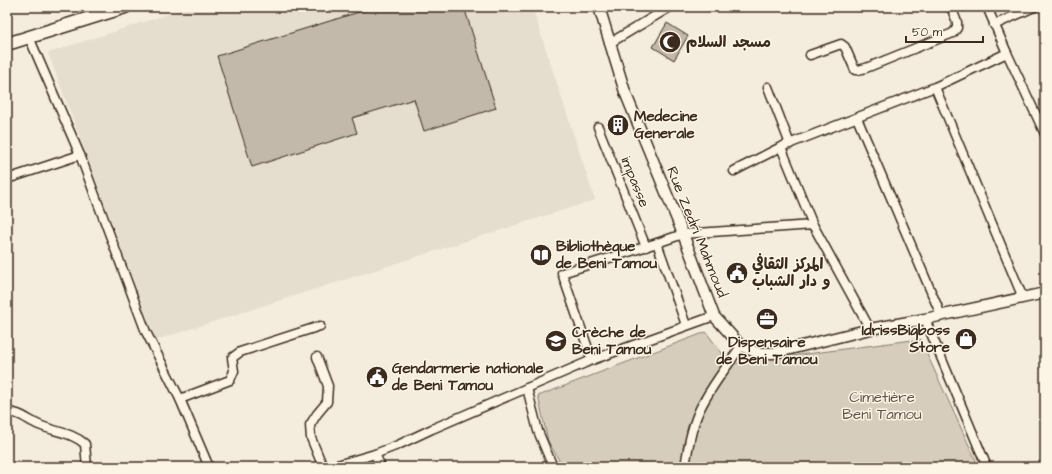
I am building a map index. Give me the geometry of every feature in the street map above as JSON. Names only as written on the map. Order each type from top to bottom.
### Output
[{"type":"main road","points":[[7,44],[125,7]]},
{"type":"street","name":"Rue Zedri Mahmoud","points":[[599,7],[625,92],[683,234],[714,316],[741,346],[758,353],[774,353],[870,329],[925,319],[940,314],[1045,293]]},
{"type":"street","points":[[610,43],[670,7]]},
{"type":"street","points":[[810,55],[841,44],[845,47],[855,70],[866,68],[953,32],[957,28],[957,22],[951,7]]},
{"type":"street","points":[[987,7],[1045,134]]},
{"type":"street","points":[[994,25],[1034,7]]},
{"type":"street","points":[[29,37],[80,155],[146,332],[180,399],[209,467]]},
{"type":"street","points":[[734,171],[781,147],[935,87],[1007,53]]},
{"type":"street","points":[[935,87],[1023,298]]},
{"type":"street","points":[[768,88],[790,144]]},
{"type":"street","points":[[857,118],[940,314]]},
{"type":"street","name":"impasse","points":[[598,127],[646,247]]},
{"type":"street","points":[[781,147],[813,225],[870,329]]},
{"type":"street","points":[[7,179],[80,155]]},
{"type":"street","points":[[592,360],[562,273],[683,234],[813,225]]},
{"type":"street","points":[[657,243],[686,325]]},
{"type":"street","points":[[330,467],[398,446],[432,429],[592,360],[714,316]]},
{"type":"street","points":[[925,319],[987,467]]},
{"type":"street","points":[[180,399],[230,380],[234,371],[232,358],[240,352],[320,326]]},
{"type":"street","points":[[685,467],[691,432],[700,410],[713,386],[741,346]]},
{"type":"street","points":[[317,357],[328,386],[327,402],[310,425],[311,438],[323,467]]},
{"type":"street","points":[[527,388],[538,431],[553,467]]},
{"type":"street","points":[[7,412],[15,412],[39,425],[77,437],[85,444],[87,467]]},
{"type":"street","points":[[375,454],[381,467]]},
{"type":"shaded area","points":[[190,7],[532,7],[595,200],[156,340],[48,53]]},
{"type":"green space","name":"Cimetière Beni Tamou","points":[[706,332],[730,364],[920,339],[979,467],[563,467],[548,441],[538,396]]},
{"type":"building","points":[[375,7],[464,7],[496,108],[424,131],[414,99],[352,118],[357,133],[252,167],[217,56]]},
{"type":"building","name":"مسجد السلام","points":[[667,23],[688,36],[674,60],[653,47]]},
{"type":"building","name":"Medecine Generale","points":[[618,117],[624,130],[616,133],[612,121]]},
{"type":"place","name":"مسجد السلام","points":[[670,42]]},
{"type":"place","name":"Medecine Generale","points":[[618,125]]},
{"type":"place","name":"Bibliothèque de Beni Tamou","points":[[541,255]]},
{"type":"place","name":"المركز الثقافي و دار الشباب","points":[[737,273]]},
{"type":"place","name":"Dispensaire de Beni Tamou","points":[[767,319]]},
{"type":"place","name":"IdrissBigboss Store","points":[[966,339]]},
{"type":"place","name":"Crèche de Beni Tamou","points":[[556,341]]},
{"type":"place","name":"Gendarmerie nationale de Beni Tamou","points":[[377,377]]}]
